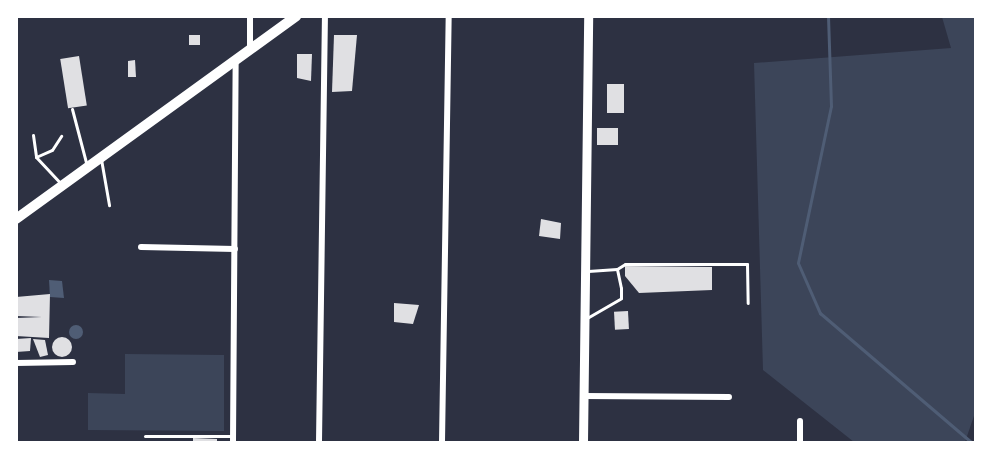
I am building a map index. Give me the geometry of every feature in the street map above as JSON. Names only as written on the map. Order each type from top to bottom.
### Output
[{"type":"main road","points":[[16,219],[296,16]]},
{"type":"main road","points":[[583,442],[588,16]]},
{"type":"street","points":[[250,16],[250,50]]},
{"type":"street","points":[[319,442],[325,16]]},
{"type":"street","points":[[442,442],[449,16]]},
{"type":"street","points":[[233,440],[236,60]]},
{"type":"street","points":[[141,247],[235,249]]},
{"type":"street","points":[[16,363],[73,362]]},
{"type":"street","points":[[584,396],[729,397]]},
{"type":"street","points":[[800,421],[800,442]]},
{"type":"lane","points":[[72,109],[87,168]]},
{"type":"lane","points":[[33,135],[36,157],[62,186]]},
{"type":"lane","points":[[36,157],[52,150],[61,136]]},
{"type":"lane","points":[[101,158],[109,205]]},
{"type":"lane","points":[[585,271],[617,269],[625,264],[747,264],[748,303]]},
{"type":"lane","points":[[586,319],[621,298],[617,269]]},
{"type":"lane","points":[[145,436],[233,440]]},
{"type":"shaded area","points":[[942,17],[975,17],[975,413],[965,442],[854,442],[763,370],[754,63],[951,48]]},
{"type":"shaded area","points":[[49,280],[62,281],[64,298],[50,297]]},
{"type":"shaded area","points":[[76,325],[81,327],[83,332],[81,337],[76,339],[71,337],[69,332],[71,327]]},
{"type":"shaded area","points":[[125,354],[224,355],[224,431],[88,430],[88,393],[125,394]]},
{"type":"building","points":[[189,35],[200,35],[200,45],[189,45]]},
{"type":"building","points":[[334,35],[357,35],[352,91],[332,92]]},
{"type":"building","points":[[297,54],[312,54],[311,81],[297,78]]},
{"type":"building","points":[[79,56],[87,105],[68,108],[60,59]]},
{"type":"building","points":[[135,60],[136,77],[128,77],[128,61]]},
{"type":"building","points":[[607,84],[624,84],[624,113],[607,113]]},
{"type":"building","points":[[597,128],[618,128],[618,145],[597,145]]},
{"type":"building","points":[[541,219],[561,223],[560,239],[539,236]]},
{"type":"building","points":[[625,266],[712,267],[712,290],[639,293],[625,276]]},
{"type":"building","points":[[50,294],[49,338],[16,336],[16,318],[42,317],[16,316],[16,297]]},
{"type":"building","points":[[394,303],[419,305],[413,324],[394,322]]},
{"type":"building","points":[[628,311],[629,329],[615,330],[614,312]]},
{"type":"building","points":[[62,337],[69,340],[72,347],[69,354],[62,357],[55,354],[52,347],[55,340]]},
{"type":"building","points":[[31,338],[30,351],[16,352],[16,339]]},
{"type":"building","points":[[33,339],[45,340],[48,355],[40,357]]},
{"type":"building","points":[[193,438],[217,439],[217,442],[193,442]]},
{"type":"waterway","points":[[828,16],[831,106],[798,263],[820,313],[971,442]]}]
